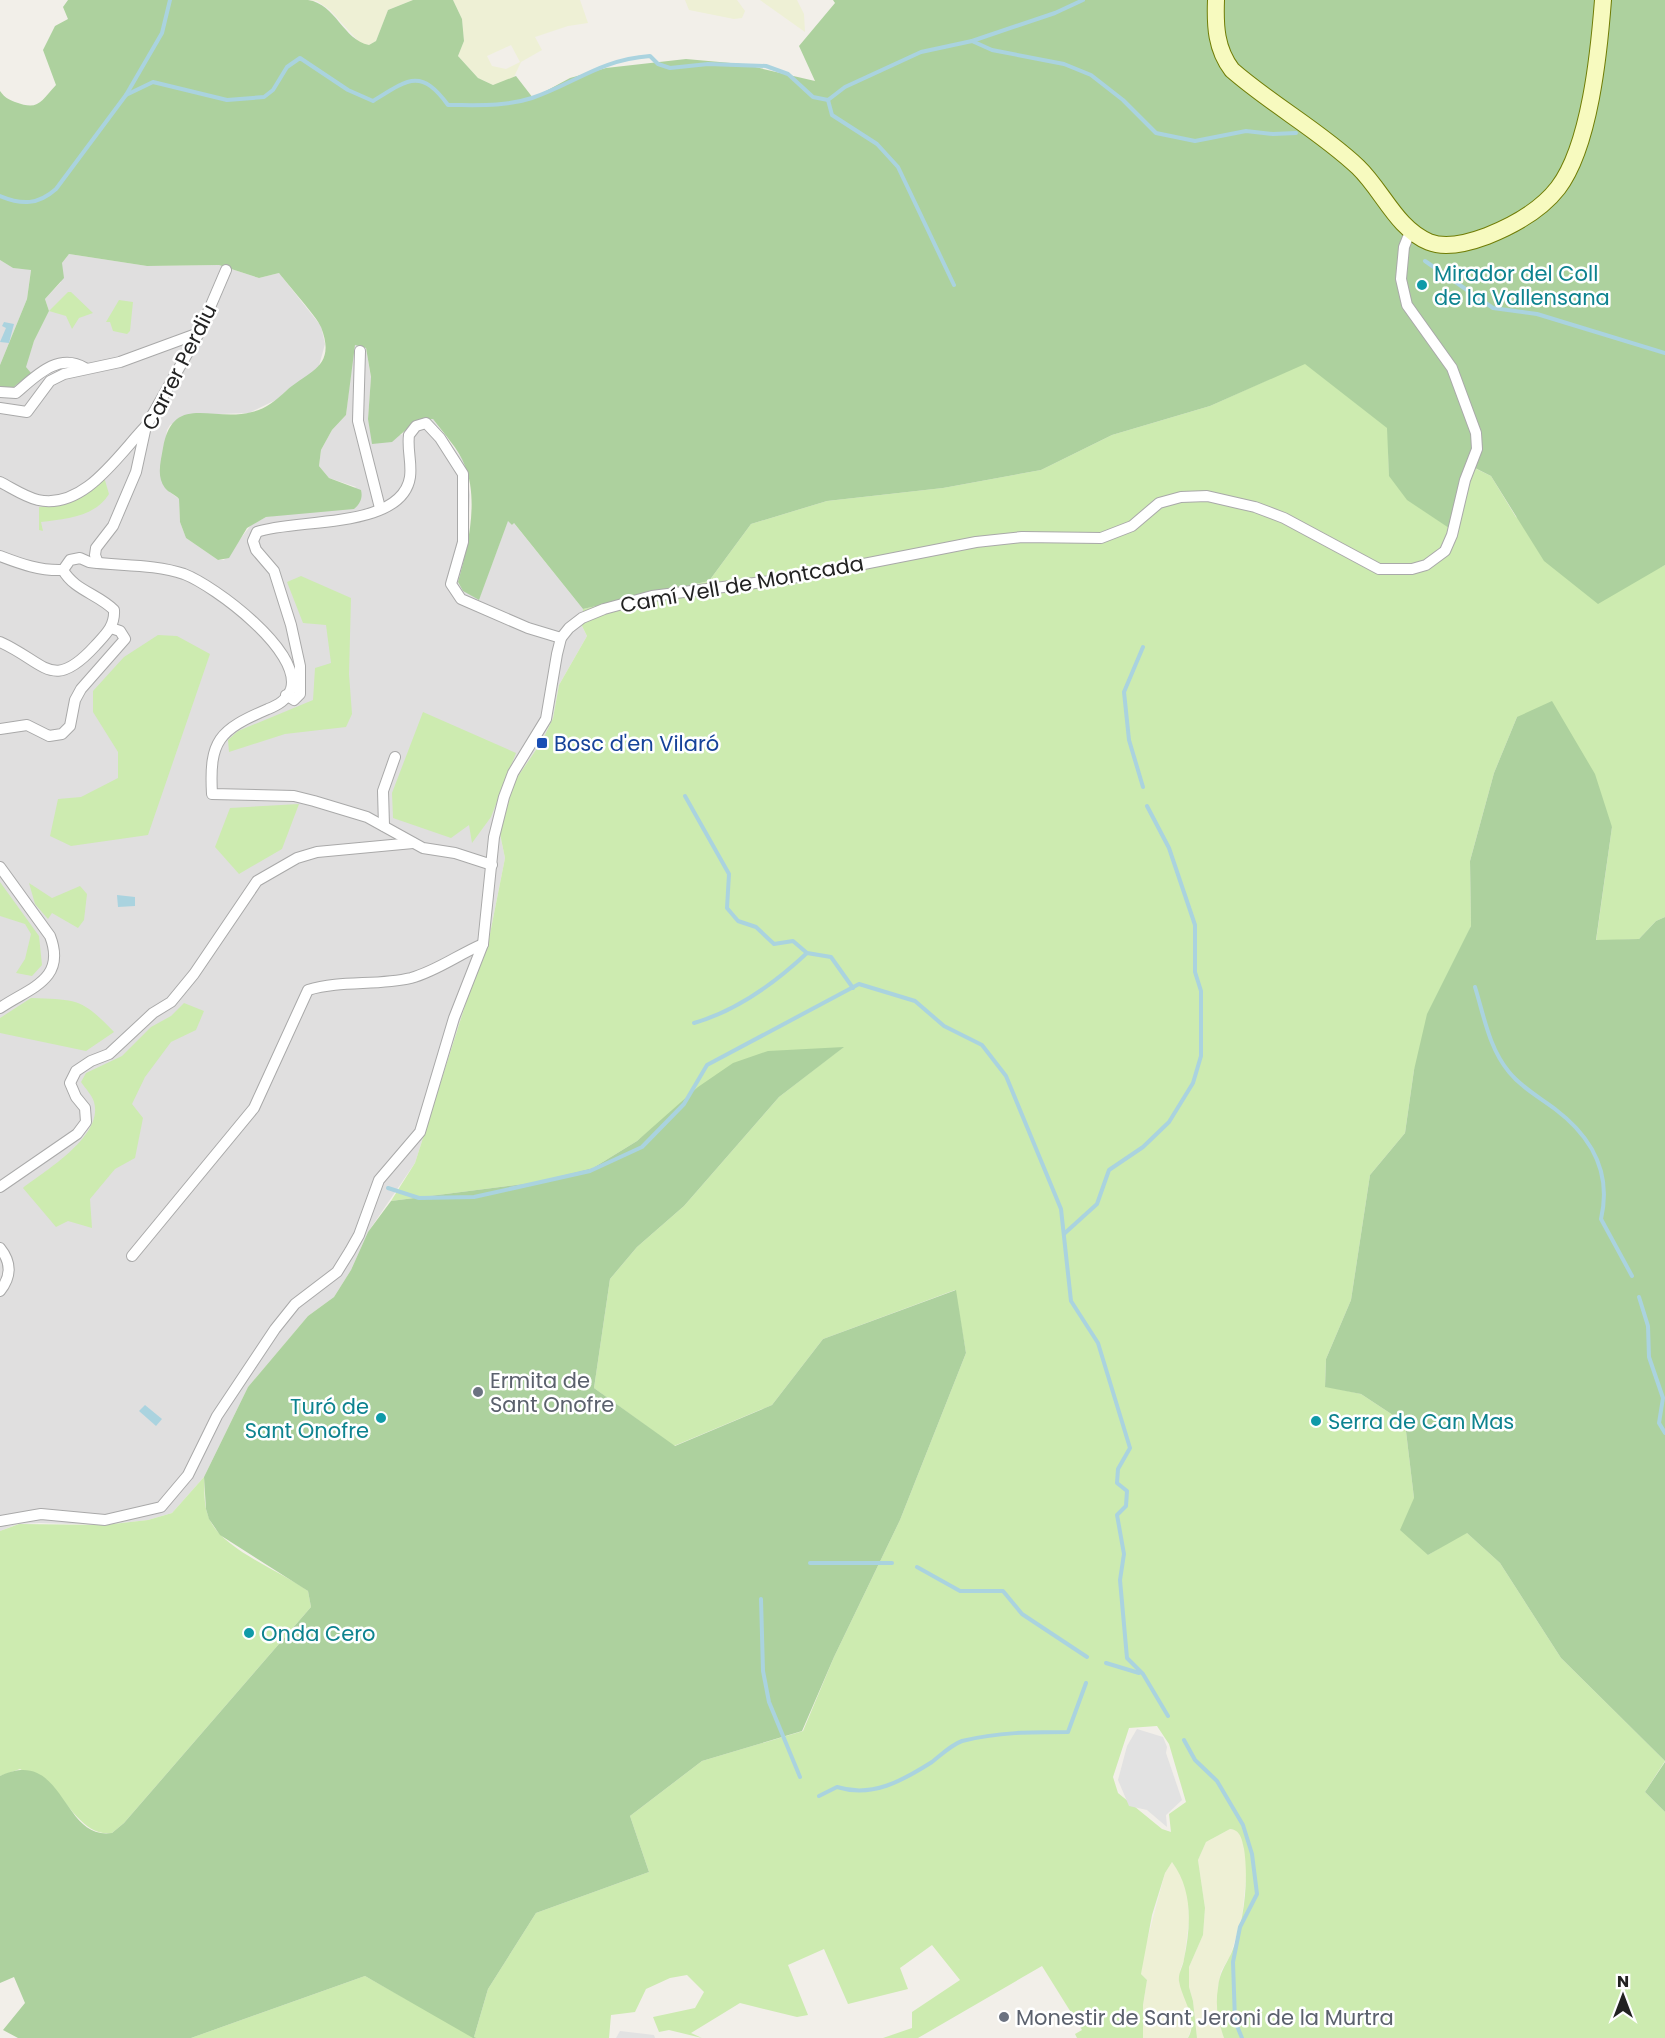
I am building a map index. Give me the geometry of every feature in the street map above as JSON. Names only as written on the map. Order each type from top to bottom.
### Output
[{"type":"street","points":[[1216,0],[1217,38],[1224,60],[1232,70],[1359,168],[1410,232],[1432,243],[1442,244],[1480,238],[1524,217],[1557,189],[1569,169],[1584,124],[1595,71],[1603,0]]},
{"type":"street","name":"Camí Vell de Montcada","points":[[561,638],[568,628],[582,618],[652,596],[786,579],[976,542],[1022,537],[1101,538],[1132,526],[1159,503],[1181,497],[1207,496],[1255,507],[1284,518],[1379,569],[1412,569],[1426,565],[1445,551],[1452,535],[1465,480],[1477,450],[1476,433],[1452,368],[1407,305],[1401,279],[1404,247],[1410,232]]},
{"type":"street","name":"Carrer Perdiu","points":[[98,563],[94,555],[96,548],[113,526],[136,472],[146,426],[200,333],[226,270]]},
{"type":"street","points":[[0,408],[27,412],[50,381],[85,368],[120,362],[200,333]]},
{"type":"street","points":[[360,351],[358,421],[380,508]]},
{"type":"street","points":[[0,392],[16,393],[40,372],[55,364],[76,363],[85,368]]},
{"type":"street","points":[[0,1521],[41,1514],[105,1520],[162,1507],[188,1475],[217,1416],[251,1363],[295,1304],[337,1272],[359,1234],[379,1180],[420,1132],[453,1018],[483,944],[494,837],[507,789],[513,773],[546,719],[561,638],[528,628],[461,599],[455,593],[451,584],[465,527],[463,474],[440,438],[426,423],[416,426],[409,435],[410,477],[405,491],[393,503],[348,520],[287,524],[257,532],[253,541],[256,550],[274,571],[291,625],[300,666],[300,694],[294,700],[286,695]]},
{"type":"street","points":[[0,482],[36,500],[65,500],[78,494],[109,468],[146,426]]},
{"type":"street","points":[[0,555],[23,565],[47,571],[63,570]]},
{"type":"street","points":[[63,570],[65,563],[80,558],[98,563],[166,570],[185,575],[247,616],[281,651],[291,671],[291,688],[282,703],[233,724],[220,739],[213,755],[212,794],[294,796],[367,817],[412,843],[492,865]]},
{"type":"street","points":[[0,642],[53,671],[64,671],[75,666],[111,628],[114,610],[106,601],[72,583],[63,570]]},
{"type":"street","points":[[0,729],[27,725],[49,736],[62,734],[70,726],[75,700],[81,689],[125,639],[120,631],[111,628]]},
{"type":"street","points":[[384,826],[383,791],[395,757]]},
{"type":"street","points":[[0,1187],[77,1134],[86,1122],[85,1108],[76,1097],[70,1083],[76,1071],[91,1061],[109,1054],[153,1013],[171,1002],[194,974],[257,881],[297,858],[317,852],[412,843]]},
{"type":"street","points":[[0,867],[50,936],[55,949],[55,964],[47,978],[0,1008]]},
{"type":"street","points":[[132,1256],[254,1108],[308,990],[324,985],[368,984],[412,978],[483,944]]},
{"type":"street","points":[[0,1248],[9,1265],[9,1280],[0,1291]]},
{"type":"shaded area","points":[[69,254],[147,266],[219,265],[259,278],[279,273],[321,326],[325,344],[319,366],[312,375],[286,391],[278,399],[249,413],[187,415],[170,425],[167,430],[160,473],[166,489],[179,499],[180,522],[186,538],[218,560],[224,560],[251,525],[266,517],[309,511],[356,487],[329,478],[319,466],[321,450],[332,430],[346,415],[354,344],[366,348],[371,378],[368,419],[401,435],[417,420],[433,419],[465,463],[470,495],[467,549],[458,582],[463,590],[479,599],[508,520],[513,525],[513,522],[583,609],[582,626],[587,636],[559,685],[553,718],[542,741],[514,782],[500,834],[505,858],[487,949],[470,990],[415,1163],[368,1232],[351,1270],[334,1297],[308,1316],[248,1387],[204,1477],[172,1513],[148,1520],[104,1525],[18,1524],[0,1531],[0,389],[25,367],[34,341],[49,311],[45,299],[61,282],[62,263]]},
{"type":"shaded area","points":[[0,260],[13,268],[31,269],[27,299],[0,365]]},
{"type":"shaded area","points":[[1137,1729],[1163,1737],[1167,1747],[1166,1753],[1182,1800],[1166,1815],[1167,1827],[1147,1810],[1129,1806],[1118,1780],[1127,1746]]},
{"type":"shaded area","points":[[620,2031],[654,2035],[655,2038],[616,2038]]},
{"type":"green space","points":[[68,0],[308,0],[326,8],[352,36],[369,45],[376,41],[388,10],[413,0],[453,0],[462,19],[464,41],[458,56],[478,78],[493,85],[516,76],[533,98],[570,78],[606,68],[686,59],[742,64],[815,81],[799,46],[835,3],[833,0],[1665,0],[1665,565],[1598,604],[1544,561],[1491,476],[1467,464],[1449,528],[1407,500],[1389,476],[1387,428],[1305,364],[1210,406],[1112,435],[1041,470],[943,488],[827,501],[751,524],[709,581],[583,609],[514,523],[512,525],[508,521],[479,600],[463,591],[458,582],[468,539],[472,508],[469,479],[465,466],[455,447],[433,419],[417,420],[392,442],[372,444],[368,419],[371,377],[366,348],[355,345],[346,415],[332,430],[321,450],[319,466],[329,478],[361,490],[362,496],[359,503],[354,509],[266,517],[247,528],[229,558],[218,560],[186,538],[180,522],[179,499],[162,483],[160,468],[163,448],[168,431],[176,420],[185,415],[237,414],[262,409],[311,373],[323,360],[325,341],[321,327],[279,273],[259,278],[219,265],[147,266],[69,254],[62,263],[64,278],[45,299],[49,311],[34,341],[26,367],[31,373],[10,390],[0,389],[0,365],[27,299],[31,270],[13,268],[0,260],[0,91],[7,98],[29,106],[42,100],[56,85],[43,50],[55,26],[68,19],[63,7]]},
{"type":"green space","points":[[308,0],[413,0],[388,10],[376,41],[369,45],[361,44],[330,10],[317,1]]},
{"type":"green space","points":[[453,0],[580,0],[588,23],[568,26],[535,37],[542,50],[521,62],[513,79],[493,85],[478,78],[458,56],[464,41],[462,19]],"holes":[[[511,45],[520,62],[506,69],[492,66],[487,56]]]},
{"type":"green space","points":[[685,0],[737,0],[745,11],[742,18],[734,19],[689,10]]},
{"type":"green space","points":[[760,0],[797,0],[804,14],[805,32]]},
{"type":"green space","points":[[68,292],[71,292],[93,313],[79,318],[72,329],[66,316],[49,311]]},
{"type":"green space","points":[[119,300],[133,302],[130,331],[127,334],[113,331],[110,322],[106,322]]},
{"type":"green space","points":[[1305,363],[1388,428],[1389,476],[1466,464],[1491,476],[1516,517],[1653,571],[1665,565],[1665,917],[1656,921],[1639,939],[1596,941],[1612,827],[1517,717],[1494,773],[1470,861],[1471,926],[1414,1070],[1405,1133],[1370,1175],[1351,1300],[1326,1359],[1325,1386],[1361,1394],[1405,1423],[1414,1498],[1428,1555],[1466,1532],[1500,1563],[1561,1658],[1665,1761],[1645,1792],[1665,1812],[1665,2038],[1224,2038],[1217,2007],[1217,1995],[1223,1970],[1239,1929],[1246,1875],[1242,1839],[1237,1831],[1230,1829],[1206,1842],[1198,1860],[1205,1908],[1203,1935],[1189,1967],[1189,1987],[1197,2038],[1188,2038],[1192,2024],[1191,2017],[1179,1981],[1188,1934],[1187,1896],[1184,1884],[1172,1862],[1165,1873],[1152,1915],[1141,1974],[1147,1980],[1143,2005],[1143,2038],[1077,2038],[1075,2034],[1082,2030],[1042,1966],[918,2038],[883,2038],[912,2028],[912,2012],[960,1980],[932,1945],[900,1968],[908,1989],[848,2004],[824,1949],[788,1965],[808,2015],[797,2017],[740,2003],[691,2033],[702,2038],[669,2030],[659,2032],[653,2017],[695,2008],[704,1992],[687,1975],[670,1978],[646,1989],[635,2012],[611,2015],[609,2038],[191,2038],[365,1976],[474,2037],[488,1989],[536,1913],[649,1872],[630,1816],[702,1761],[803,1731],[834,1657],[900,1520],[966,1353],[955,1290],[823,1339],[772,1405],[674,1446],[594,1388],[610,1279],[637,1247],[684,1206],[779,1097],[842,1048],[677,1108],[637,1141],[593,1168],[532,1183],[391,1201],[415,1163],[470,990],[487,949],[505,858],[500,834],[514,782],[542,741],[553,718],[559,685],[587,636],[582,626],[583,609],[709,581],[751,524],[827,501],[943,488],[1041,470],[1112,435],[1210,406]],"holes":[[[1157,1726],[1169,1744],[1186,1802],[1169,1814],[1171,1832],[1162,1829],[1118,1793],[1113,1777],[1129,1728]]]},
{"type":"green space","points":[[104,477],[109,494],[96,508],[79,516],[41,522],[43,531],[39,530],[39,507],[57,505]]},
{"type":"green space","points":[[301,576],[351,598],[349,674],[352,714],[346,727],[285,734],[229,752],[228,740],[238,731],[313,700],[315,668],[331,663],[326,625],[303,623],[287,582]]},
{"type":"green space","points":[[158,635],[177,636],[210,654],[148,835],[71,846],[50,836],[58,799],[81,797],[118,778],[118,752],[93,712],[93,691],[124,657]]},
{"type":"green space","points":[[1552,701],[1595,774],[1612,827],[1596,940],[1639,939],[1656,921],[1665,917],[1665,1761],[1561,1658],[1500,1563],[1467,1533],[1428,1555],[1400,1530],[1414,1498],[1405,1423],[1361,1394],[1325,1387],[1326,1359],[1351,1300],[1370,1175],[1405,1133],[1414,1070],[1427,1014],[1471,926],[1470,861],[1494,773],[1517,717]]},
{"type":"green space","points":[[423,712],[516,753],[491,817],[472,843],[469,825],[451,838],[393,818],[392,793]]},
{"type":"green space","points":[[299,804],[282,849],[239,874],[215,847],[230,808]]},
{"type":"green space","points":[[0,882],[39,936],[42,965],[32,976],[16,973],[25,959],[31,934],[25,924],[0,916]]},
{"type":"green space","points":[[29,883],[52,898],[80,886],[87,894],[84,920],[78,928],[52,913],[48,919],[35,904]]},
{"type":"green space","points":[[31,998],[59,999],[78,1003],[94,1013],[114,1032],[86,1051],[0,1033],[0,1018]]},
{"type":"green space","points":[[184,1003],[204,1011],[196,1030],[171,1042],[145,1077],[132,1104],[143,1118],[135,1158],[115,1169],[90,1199],[92,1228],[68,1221],[56,1227],[23,1188],[58,1162],[82,1140],[90,1127],[95,1115],[94,1102],[81,1082],[86,1073],[122,1056],[151,1027],[171,1016]]},
{"type":"green space","points":[[844,1047],[779,1097],[684,1206],[637,1247],[610,1279],[594,1388],[675,1446],[772,1405],[823,1339],[956,1290],[966,1353],[900,1520],[834,1657],[802,1731],[702,1761],[630,1816],[649,1872],[536,1913],[488,1989],[474,2037],[476,2038],[473,2038],[365,1976],[191,2038],[18,2038],[3,2030],[25,2003],[14,1977],[0,1983],[0,1776],[21,1770],[38,1773],[51,1783],[82,1823],[95,1832],[112,1833],[124,1823],[311,1607],[308,1591],[220,1535],[209,1519],[206,1509],[204,1477],[248,1387],[308,1316],[334,1297],[351,1270],[368,1232],[391,1201],[532,1183],[593,1168],[637,1141],[698,1087],[733,1063],[768,1051]]},
{"type":"green space","points":[[204,1477],[206,1508],[216,1529],[238,1549],[308,1591],[311,1607],[124,1823],[112,1833],[102,1833],[78,1818],[46,1783],[20,1769],[0,1776],[0,1531],[19,1524],[104,1525],[148,1520],[172,1513]]},
{"type":"green space","points":[[1665,1762],[1665,1812],[1645,1792]]},
{"type":"green space","points":[[1230,1829],[1237,1830],[1242,1838],[1247,1867],[1242,1917],[1230,1956],[1221,1971],[1218,1986],[1219,2022],[1224,2038],[1197,2038],[1189,1987],[1189,1967],[1203,1935],[1205,1908],[1198,1860],[1206,1842]]},
{"type":"green space","points":[[1172,1862],[1187,1889],[1189,1920],[1184,1960],[1180,1970],[1183,1992],[1189,2004],[1191,2028],[1188,2038],[1143,2038],[1143,2005],[1147,1980],[1141,1974],[1143,1956],[1165,1873]]},
{"type":"water","points":[[4,322],[14,324],[9,343],[0,342],[6,328],[2,326]]},
{"type":"water","points":[[117,895],[135,897],[135,906],[118,907]]},
{"type":"water","points":[[145,1405],[162,1419],[156,1426],[139,1411]]},
{"type":"waterway","points":[[0,196],[30,202],[43,198],[56,189],[126,95],[162,33],[170,0]]},
{"type":"waterway","points":[[972,41],[1055,13],[1083,0]]},
{"type":"waterway","points":[[126,95],[153,82],[227,100],[264,97],[273,90],[287,67],[300,58],[348,90],[373,101],[396,87],[414,81],[430,86],[448,105],[501,104],[532,98],[616,62],[650,56],[658,64],[670,68],[708,64],[766,66],[788,74],[813,97],[828,100],[845,87],[921,52],[972,41],[992,50],[1064,64],[1091,75],[1123,100],[1156,133],[1195,141],[1246,131],[1273,134],[1296,133]]},
{"type":"waterway","points":[[828,100],[832,115],[877,144],[898,167],[954,285]]},
{"type":"waterway","points":[[1425,261],[1493,308],[1537,314],[1665,353]]},
{"type":"waterway","points":[[1143,647],[1124,692],[1129,740],[1143,787]]},
{"type":"waterway","points":[[685,796],[729,874],[727,908],[738,921],[756,927],[774,944],[793,941],[807,953],[831,957],[853,988]]},
{"type":"waterway","points":[[1065,1233],[1097,1204],[1109,1170],[1143,1147],[1169,1122],[1193,1083],[1201,1056],[1201,991],[1195,972],[1195,925],[1169,848],[1147,806]]},
{"type":"waterway","points":[[694,1023],[725,1011],[755,994],[807,953]]},
{"type":"waterway","points":[[388,1188],[419,1198],[474,1197],[590,1171],[642,1147],[684,1104],[707,1065],[859,984],[915,1001],[944,1026],[982,1045],[1006,1076],[1061,1209],[1071,1301],[1098,1343],[1130,1448],[1118,1469],[1117,1483],[1127,1491],[1126,1506],[1117,1515],[1124,1554],[1120,1580],[1127,1658],[1143,1674],[1168,1716]]},
{"type":"waterway","points":[[1475,987],[1488,1031],[1502,1063],[1530,1092],[1568,1120],[1589,1144],[1596,1157],[1604,1186],[1601,1219],[1632,1276]]},
{"type":"waterway","points":[[1639,1297],[1648,1326],[1649,1357],[1663,1398],[1659,1423],[1665,1433]]},
{"type":"waterway","points":[[810,1563],[892,1563]]},
{"type":"waterway","points":[[917,1567],[960,1591],[1003,1591],[1022,1614],[1087,1657]]},
{"type":"waterway","points":[[761,1599],[763,1671],[769,1702],[800,1777]]},
{"type":"waterway","points":[[1106,1663],[1139,1673]]},
{"type":"waterway","points":[[819,1796],[837,1787],[862,1790],[886,1786],[921,1769],[962,1741],[1002,1734],[1068,1732],[1086,1683]]},
{"type":"waterway","points":[[1184,1740],[1195,1760],[1217,1781],[1243,1825],[1252,1854],[1257,1894],[1240,1927],[1233,1962],[1235,2021],[1242,2038]]},
{"type":"place","name":"Mirador del Coll de la Vallensana","points":[[1422,285]]},
{"type":"place","name":"Bosc d'en Vilaró","points":[[542,743]]},
{"type":"place","name":"Ermita de Sant Onofre","points":[[478,1392]]},
{"type":"place","name":"Turó de Sant Onofre","points":[[381,1418]]},
{"type":"place","name":"Serra de Can Mas","points":[[1316,1421]]},
{"type":"place","name":"Onda Cero","points":[[249,1633]]},
{"type":"place","name":"Monestir de Sant Jeroni de la Murtra","points":[[1004,2017]]}]
